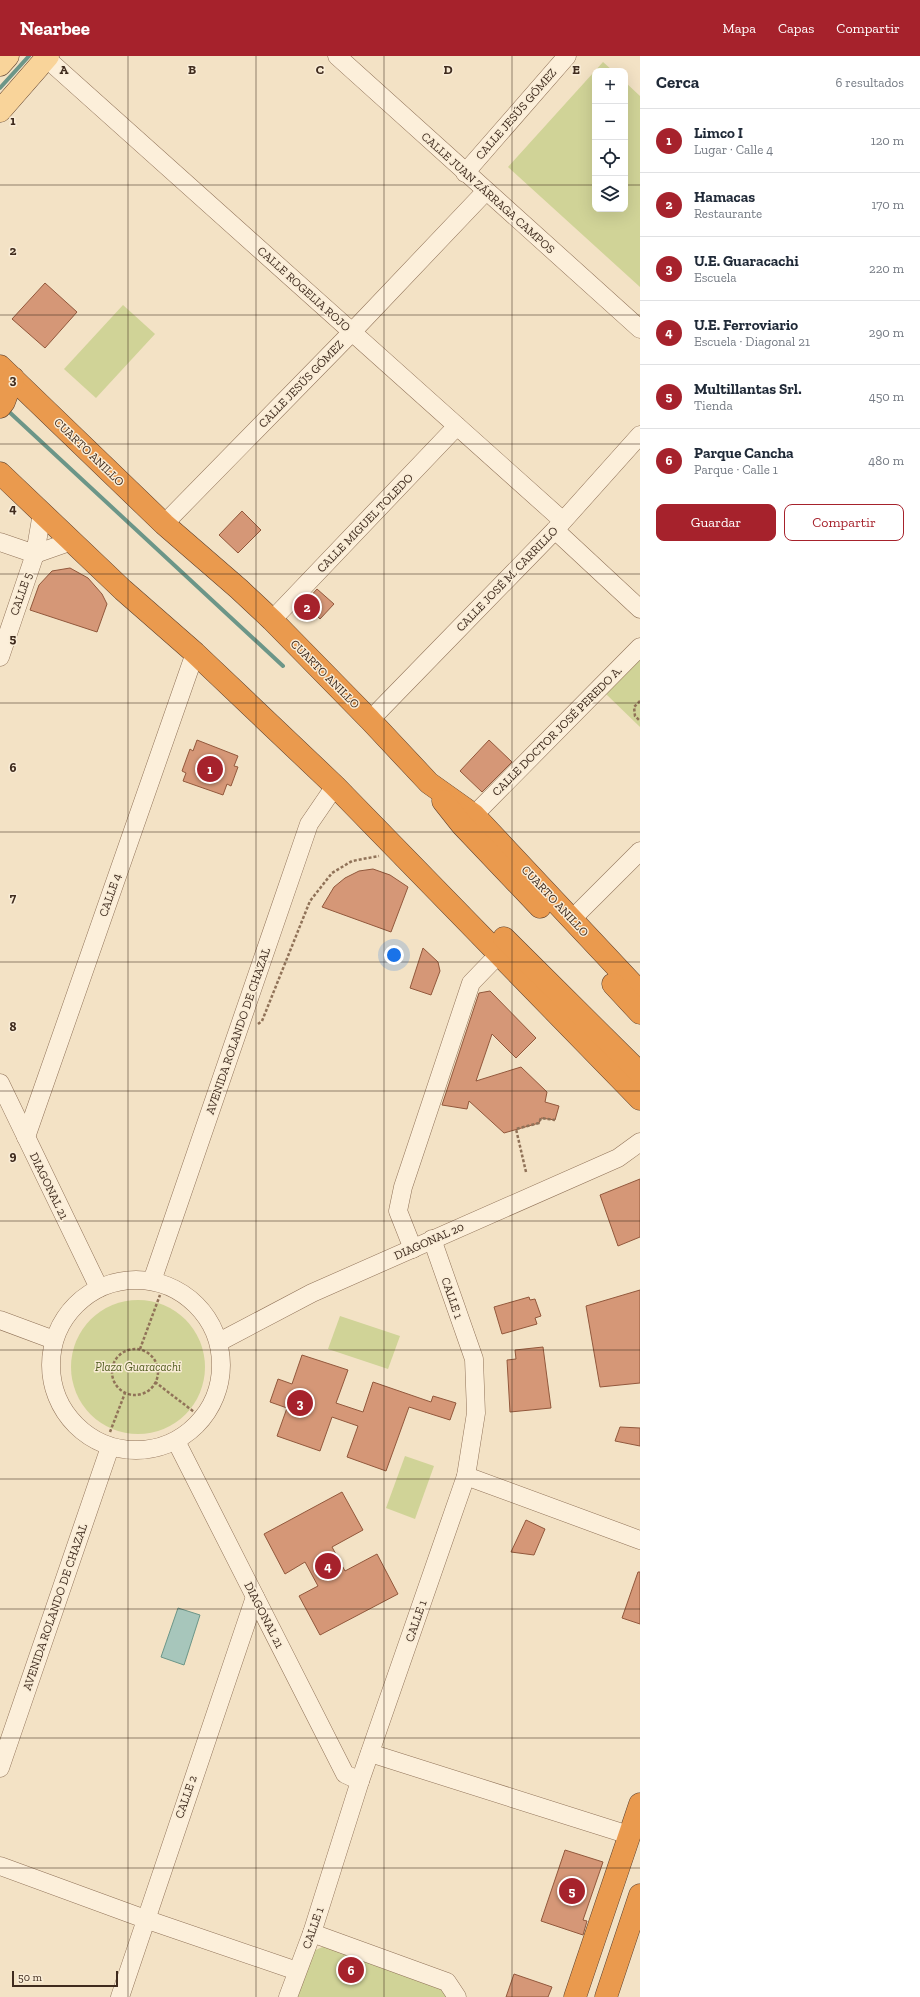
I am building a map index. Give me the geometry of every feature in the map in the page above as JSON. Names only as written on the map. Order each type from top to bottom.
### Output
[{"type":"highway","name":"CUARTO ANILLO","points":[[6,372],[164,524],[239,589],[272,620],[370,720],[429,783],[474,815],[640,992]]},
{"type":"highway","points":[[2,404],[6,372]]},
{"type":"highway","points":[[0,473],[335,786],[640,1099]]},
{"type":"highway","points":[[429,783],[462,825],[640,1013]]},
{"type":"highway","points":[[335,786],[430,864],[640,1073]]},
{"type":"highway","points":[[575,1997],[640,1804]]},
{"type":"highway","points":[[606,1997],[640,1895]]},
{"type":"main road","points":[[0,65],[8,56]]},
{"type":"main road","points":[[0,111],[47,57]]},
{"type":"street","name":"CALLE JUAN ZÁRRAGA CAMPOS","points":[[338,56],[465,173],[640,329]]},
{"type":"street","name":"CALLE JESÚS GÓMEZ","points":[[465,173],[568,56]]},
{"type":"street","name":"CALLE ROGELIA ROJO","points":[[47,57],[457,426],[558,525],[640,610]]},
{"type":"street","name":"CALLE JESÚS GÓMEZ","points":[[164,524],[352,332],[486,191]]},
{"type":"street","name":"CALLE MIGUEL TOLEDO","points":[[272,620],[457,426]]},
{"type":"street","name":"CALLE JOSÉ M. CARRILLO","points":[[370,720],[558,525],[640,436]]},
{"type":"street","name":"CALLE 5","points":[[0,657],[35,554],[42,513]]},
{"type":"street","points":[[0,542],[35,554],[72,541]]},
{"type":"street","name":"CALLE DOCTOR JOSÉ PEREDO A.","points":[[474,815],[640,647]]},
{"type":"street","name":"CALLE 4","points":[[26,1137],[195,654]]},
{"type":"street","name":"AVENIDA ROLANDO DE CHAZAL","points":[[158,1283],[309,824],[335,786]]},
{"type":"street","points":[[572,919],[640,851]]},
{"type":"street","points":[[413,1248],[398,1211],[403,1186],[471,983],[499,954]]},
{"type":"street","name":"DIAGONAL 21","points":[[0,1083],[99,1288]]},
{"type":"street","name":"DIAGONAL 20","points":[[219,1342],[312,1293],[618,1158],[640,1142]]},
{"type":"street","name":"CALLE 1","points":[[288,1997],[312,1933],[360,1781],[466,1476],[476,1413],[474,1359],[432,1240]]},
{"type":"street","points":[[134,1279],[158,1283],[175,1288],[194,1302],[210,1320],[219,1342],[221,1371],[215,1399],[199,1423],[176,1440],[155,1449],[132,1451],[108,1446],[90,1438],[72,1424],[60,1405],[51,1377],[50,1362],[54,1340],[64,1319],[79,1301],[99,1288],[116,1282],[134,1279]]},
{"type":"street","points":[[0,1320],[54,1340]]},
{"type":"street","name":"DIAGONAL 21","points":[[176,1440],[345,1774],[360,1781]]},
{"type":"street","name":"AVENIDA ROLANDO DE CHAZAL","points":[[0,1768],[108,1446]]},
{"type":"street","points":[[466,1476],[640,1540]]},
{"type":"street","name":"CALLE 2","points":[[120,1997],[145,1919],[255,1597]]},
{"type":"street","points":[[370,1753],[629,1835]]},
{"type":"street","points":[[0,1866],[145,1919],[297,1971]]},
{"type":"street","points":[[312,1933],[447,1982],[457,1997]]},
{"type":"path","points":[[640,702],[634,708],[635,716],[640,721]]},
{"type":"path","points":[[257,1025],[262,1021],[310,901],[332,873],[352,861],[370,857],[401,854]]},
{"type":"path","points":[[526,1172],[516,1129],[539,1123],[541,1118],[555,1120]]},
{"type":"path","points":[[140,1349],[158,1283]]},
{"type":"path","points":[[140,1349],[153,1357],[158,1371],[155,1382],[148,1391],[141,1394],[125,1393],[114,1383],[112,1368],[119,1355],[126,1351],[140,1349]]},
{"type":"path","points":[[155,1382],[202,1418]]},
{"type":"path","points":[[108,1446],[125,1393]]},
{"type":"green space","points":[[603,62],[610,68],[598,68]]},
{"type":"green space","points":[[592,74],[592,212],[628,212],[628,85],[640,96],[640,287],[508,167]]},
{"type":"green space","points":[[123,305],[155,334],[96,398],[64,369]]},
{"type":"green space","points":[[640,657],[640,727],[606,694]]},
{"type":"green space","name":"Plaza Guaracachi","points":[[145,1300],[158,1302],[186,1319],[203,1347],[205,1367],[203,1387],[186,1415],[158,1432],[131,1434],[118,1432],[90,1415],[73,1387],[71,1360],[73,1347],[90,1319],[118,1302]]},
{"type":"green space","points":[[340,1316],[400,1336],[388,1369],[328,1349]]},
{"type":"green space","points":[[405,1456],[434,1466],[415,1519],[386,1508]]},
{"type":"green space","points":[[325,1946],[444,1988],[449,1997],[297,1997],[313,1951]]},
{"type":"water","points":[[178,1608],[200,1615],[184,1665],[161,1657]]},
{"type":"building","points":[[45,283],[77,312],[45,348],[12,319]]},
{"type":"building","points":[[242,511],[261,530],[238,553],[219,535]]},
{"type":"building","points":[[70,568],[88,578],[102,594],[107,604],[97,632],[30,610],[39,585],[52,571]]},
{"type":"building","points":[[317,589],[334,604],[320,619],[313,612],[308,617],[299,609]]},
{"type":"building","points":[[197,740],[238,756],[234,766],[238,767],[231,786],[227,784],[223,795],[183,781],[186,773],[182,771],[190,749],[193,751]]},
{"type":"building","points":[[489,740],[512,762],[482,792],[460,771]]},
{"type":"building","points":[[373,869],[390,875],[408,887],[391,932],[322,907],[334,887],[345,878],[359,871]]},
{"type":"building","points":[[423,948],[438,962],[440,971],[431,995],[410,988]]},
{"type":"building","points":[[490,991],[536,1038],[516,1058],[492,1034],[476,1081],[521,1067],[547,1092],[545,1102],[559,1106],[555,1120],[541,1118],[539,1123],[504,1133],[469,1101],[467,1109],[442,1105],[479,993]]},
{"type":"building","points":[[640,1179],[640,1237],[618,1246],[600,1195]]},
{"type":"building","points":[[640,1290],[640,1383],[600,1387],[586,1306]]},
{"type":"building","points":[[529,1297],[530,1300],[535,1299],[541,1316],[535,1318],[537,1324],[502,1334],[494,1307]]},
{"type":"building","points":[[543,1347],[551,1408],[510,1412],[507,1360],[516,1359],[515,1350]]},
{"type":"building","points":[[302,1355],[348,1370],[336,1403],[363,1412],[373,1382],[431,1402],[433,1396],[456,1403],[450,1420],[409,1407],[386,1471],[347,1457],[358,1426],[332,1417],[320,1451],[277,1436],[287,1408],[270,1402],[278,1379],[292,1384]]},
{"type":"building","points":[[620,1427],[640,1428],[640,1446],[615,1441]]},
{"type":"building","points":[[342,1492],[363,1530],[332,1547],[345,1571],[377,1554],[398,1594],[320,1635],[299,1596],[318,1586],[305,1562],[285,1574],[264,1534]]},
{"type":"building","points":[[526,1520],[545,1529],[534,1555],[511,1552]]},
{"type":"building","points":[[638,1572],[640,1572],[640,1624],[622,1618]]},
{"type":"building","points":[[565,1850],[603,1862],[583,1920],[587,1921],[583,1935],[541,1921]]},
{"type":"building","points":[[514,1974],[552,1987],[548,1997],[506,1997]]},
{"type":"waterway","points":[[0,88],[29,56]]},
{"type":"waterway","points":[[6,409],[283,666]]},
{"type":"place","name":"Hamacas","points":[[307,607]]},
{"type":"place","name":"Limco I","points":[[210,769]]},
{"type":"place","name":"U.E. Guaracachi","points":[[300,1403]]},
{"type":"place","name":"U.E. Ferroviario","points":[[328,1566]]},
{"type":"place","name":"Multillantas Srl.","points":[[572,1891]]},
{"type":"place","name":"Parque Cancha","points":[[351,1970]]}]
